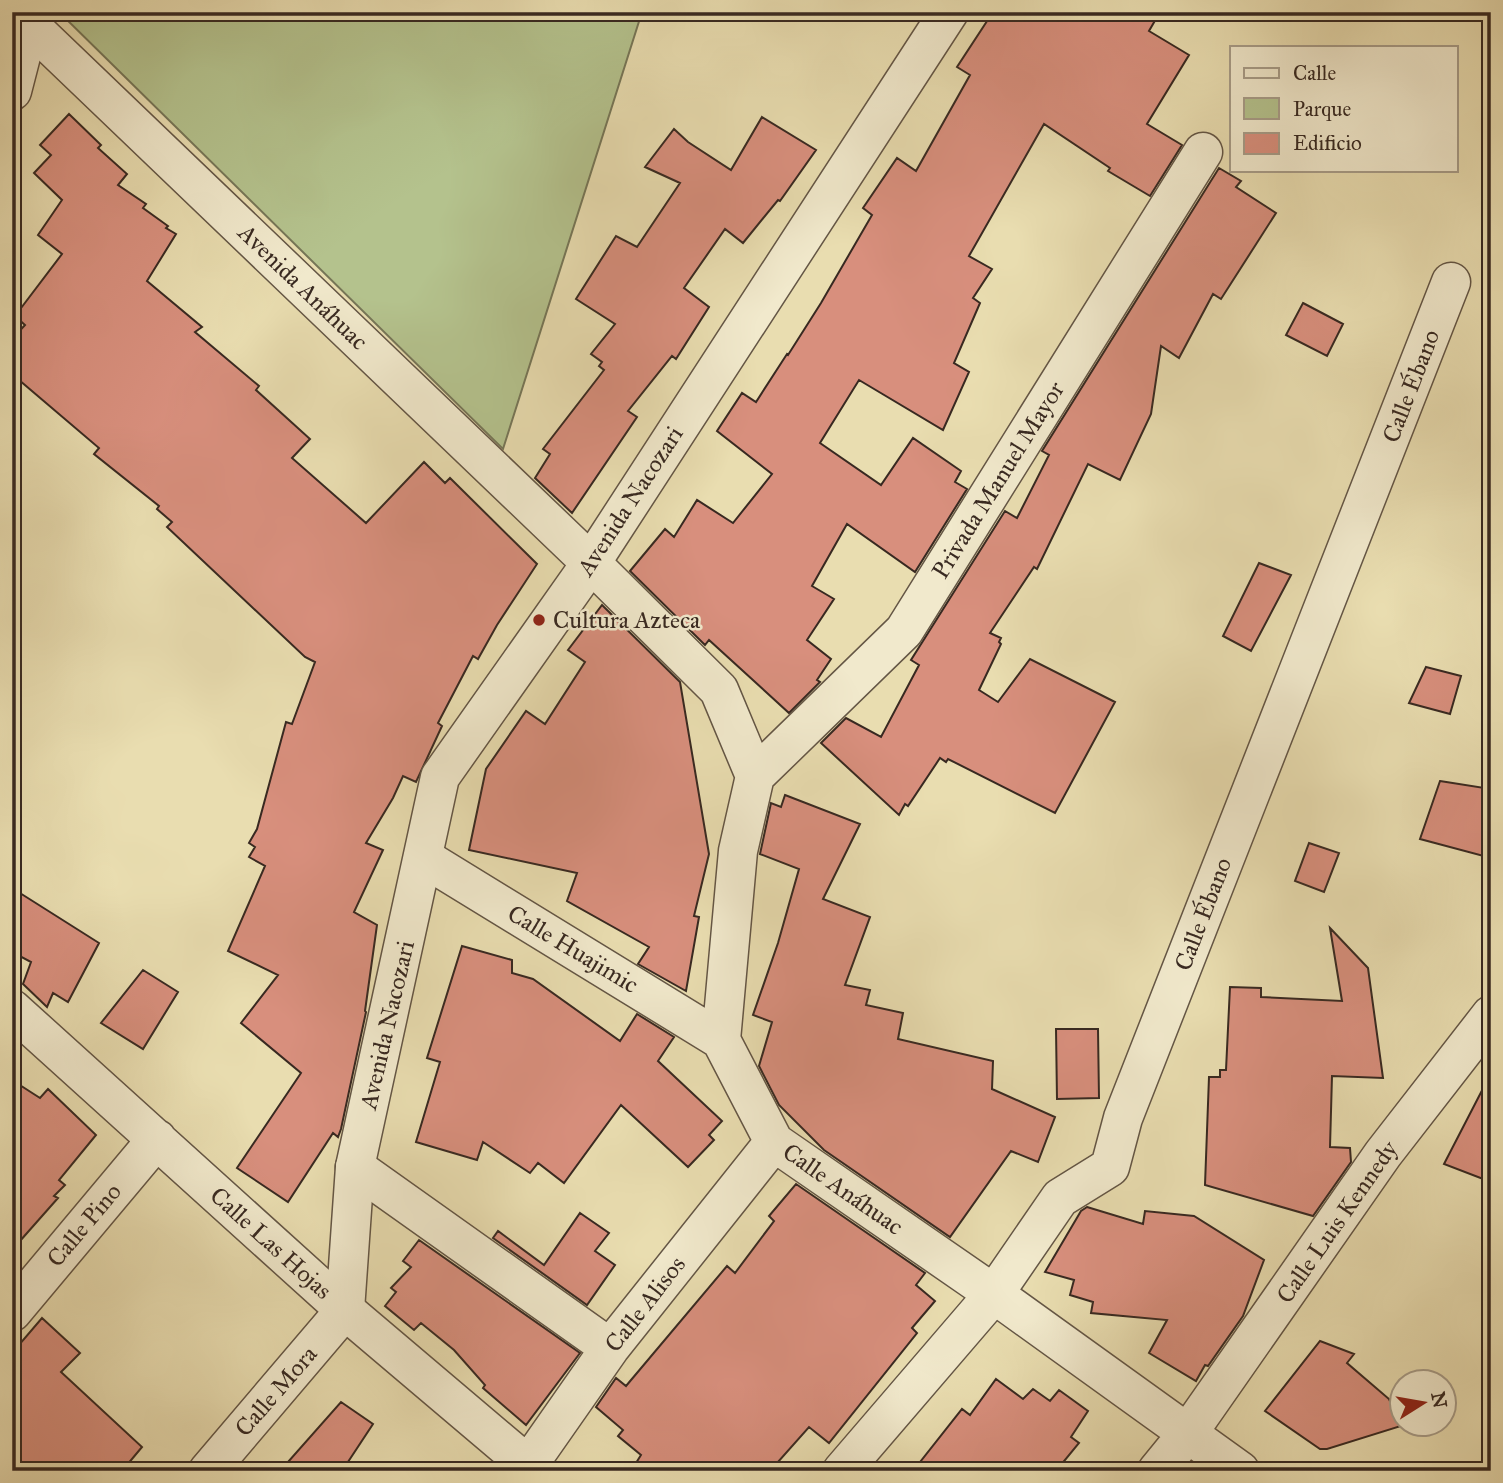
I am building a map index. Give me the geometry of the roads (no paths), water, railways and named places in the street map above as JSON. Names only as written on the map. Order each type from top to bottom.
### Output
[{"type":"street","name":"Avenida Nacozari","points":[[345,1310],[355,1167],[440,777],[591,563],[949,12]]},
{"type":"street","name":"Avenida Anáhuac","points":[[22,18],[591,563]]},
{"type":"street","points":[[12,91],[22,18]]},
{"type":"street","name":"Privada Manuel Mayor","points":[[755,776],[904,631],[1203,152]]},
{"type":"street","name":"Calle Ébano","points":[[842,1471],[994,1294],[1060,1198],[1110,1167],[1123,1118],[1451,282]]},
{"type":"street","points":[[591,563],[719,690],[755,776],[738,851],[721,1040]]},
{"type":"street","name":"Calle Huajimic","points":[[424,859],[721,1040]]},
{"type":"street","name":"Calle Las Hojas","points":[[12,1009],[345,1310],[529,1469]]},
{"type":"street","name":"Calle Luis Kennedy","points":[[1157,1471],[1188,1433],[1383,1154],[1491,1015]]},
{"type":"street","name":"Calle Anáhuac","points":[[721,1040],[774,1142],[994,1294],[1240,1471]]},
{"type":"street","name":"Calle Pino","points":[[12,1311],[157,1139]]},
{"type":"street","name":"Calle Alisos","points":[[529,1469],[610,1348],[774,1142]]},
{"type":"street","points":[[355,1167],[610,1348]]},
{"type":"street","name":"Calle Mora","points":[[208,1471],[345,1310]]},
{"type":"place","name":"Cultura Azteca","points":[[539,620]]}]
